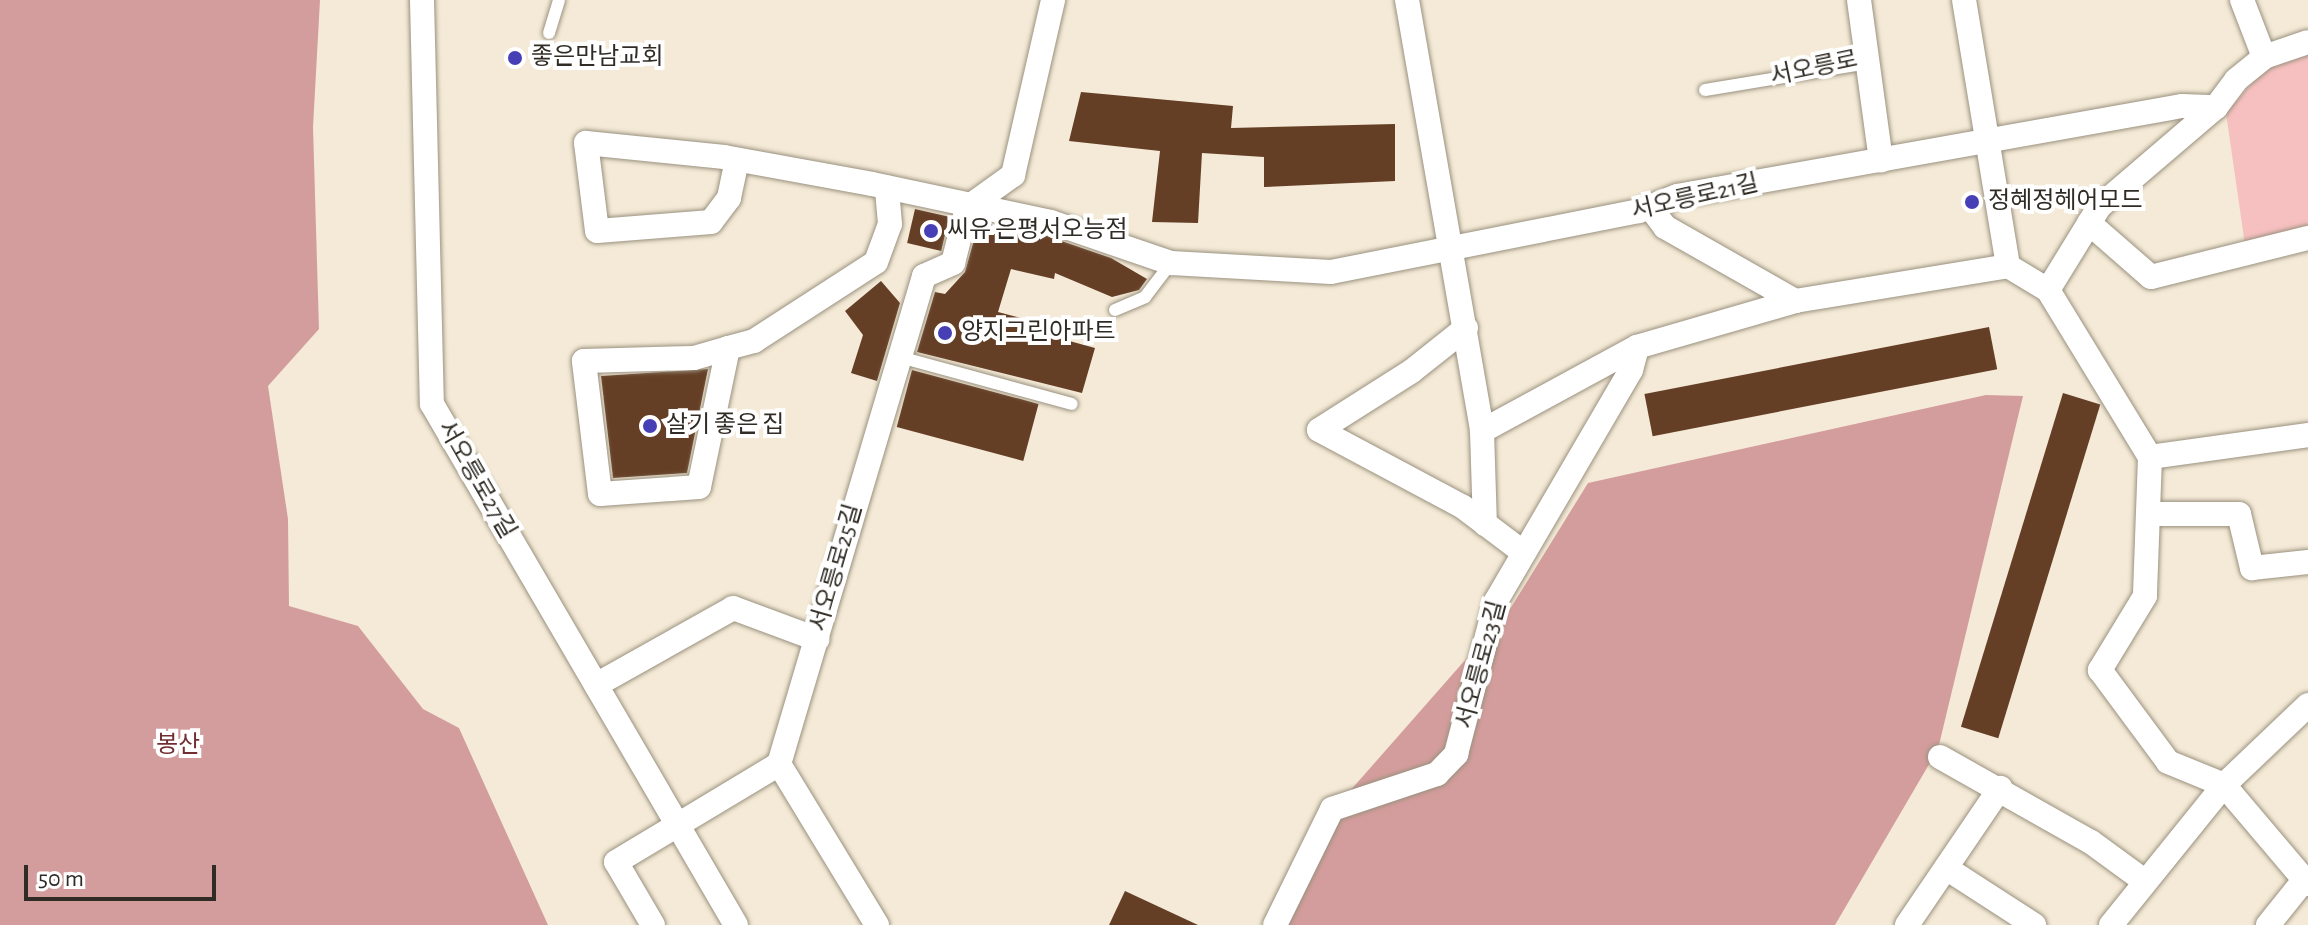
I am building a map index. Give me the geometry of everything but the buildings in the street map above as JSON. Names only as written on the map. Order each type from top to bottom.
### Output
[{"type":"street","name":"서오릉로27길","points":[[422,0],[432,404],[736,925]]},
{"type":"street","points":[[967,208],[1013,175],[1053,0]]},
{"type":"street","points":[[1407,0],[1482,431],[1485,524]]},
{"type":"street","name":"서오릉로","points":[[1859,0],[1868,63]]},
{"type":"street","points":[[1964,0],[2008,266]]},
{"type":"street","points":[[2242,0],[2264,57]]},
{"type":"street","points":[[2048,290],[2099,207],[2216,107],[2264,57],[2308,42]]},
{"type":"street","points":[[1868,63],[1881,161]]},
{"type":"street","name":"서오릉로21길","points":[[1450,247],[1650,207],[1677,196],[2182,106],[2216,107]]},
{"type":"street","points":[[737,160],[729,198],[711,222],[597,231],[586,143],[737,160],[887,187],[967,208],[1051,222],[1171,263],[1331,272],[1450,247]]},
{"type":"street","points":[[728,348],[699,487],[600,494],[584,361],[694,358],[728,348],[754,341],[876,262],[890,224],[887,187]]},
{"type":"street","points":[[1650,207],[1665,227],[1795,301]]},
{"type":"street","name":"서오릉로25길","points":[[779,764],[924,276],[953,263],[967,208]]},
{"type":"street","points":[[2089,223],[2151,277],[2308,238]]},
{"type":"street","points":[[1482,431],[1637,347],[1795,301],[2008,266],[2048,290],[2150,457],[2152,514],[2145,596],[2100,670],[2168,762],[2224,785],[2306,882],[2268,925]]},
{"type":"street","points":[[1466,328],[1412,371],[1319,430],[1485,524],[1524,553]]},
{"type":"street","name":"서오릉로23길","points":[[1275,925],[1332,809],[1437,774],[1456,754],[1496,601],[1631,370],[1637,347]]},
{"type":"street","points":[[2150,457],[2308,435]]},
{"type":"street","points":[[2152,514],[2239,514],[2252,568],[2308,562]]},
{"type":"street","points":[[596,685],[733,608],[817,639]]},
{"type":"street","points":[[2111,925],[2143,880],[2224,785],[2308,705]]},
{"type":"street","points":[[1940,757],[2000,788],[2143,880]]},
{"type":"street","points":[[653,925],[616,862],[779,764],[877,925]]},
{"type":"street","points":[[1907,925],[2000,788]]},
{"type":"street","points":[[1946,868],[2034,925]]},
{"type":"lane","points":[[549,33],[559,0]]},
{"type":"lane","name":"서오릉로","points":[[1705,90],[1868,63]]},
{"type":"lane","points":[[1115,310],[1145,297],[1171,263]]},
{"type":"lane","points":[[900,357],[1072,404]]},
{"type":"shaded area","points":[[2308,49],[2308,230],[2245,245],[2226,113],[2271,61]]},
{"type":"green space","name":"봉산","points":[[0,0],[320,0],[313,127],[319,329],[268,386],[288,519],[289,606],[358,626],[423,709],[459,728],[548,925],[0,925]]},
{"type":"green space","points":[[1986,395],[2023,396],[1938,749],[1835,925],[1275,925],[1313,833],[1510,609],[1588,483]]},
{"type":"place","name":"좋은만남교회","points":[[515,58]]},
{"type":"place","name":"정혜정헤어모드","points":[[1972,202]]},
{"type":"place","name":"씨유 은평서오능점","points":[[931,231]]},
{"type":"place","name":"양지그린아파트","points":[[945,333]]},
{"type":"place","name":"살기 좋은 집","points":[[650,426]]}]
